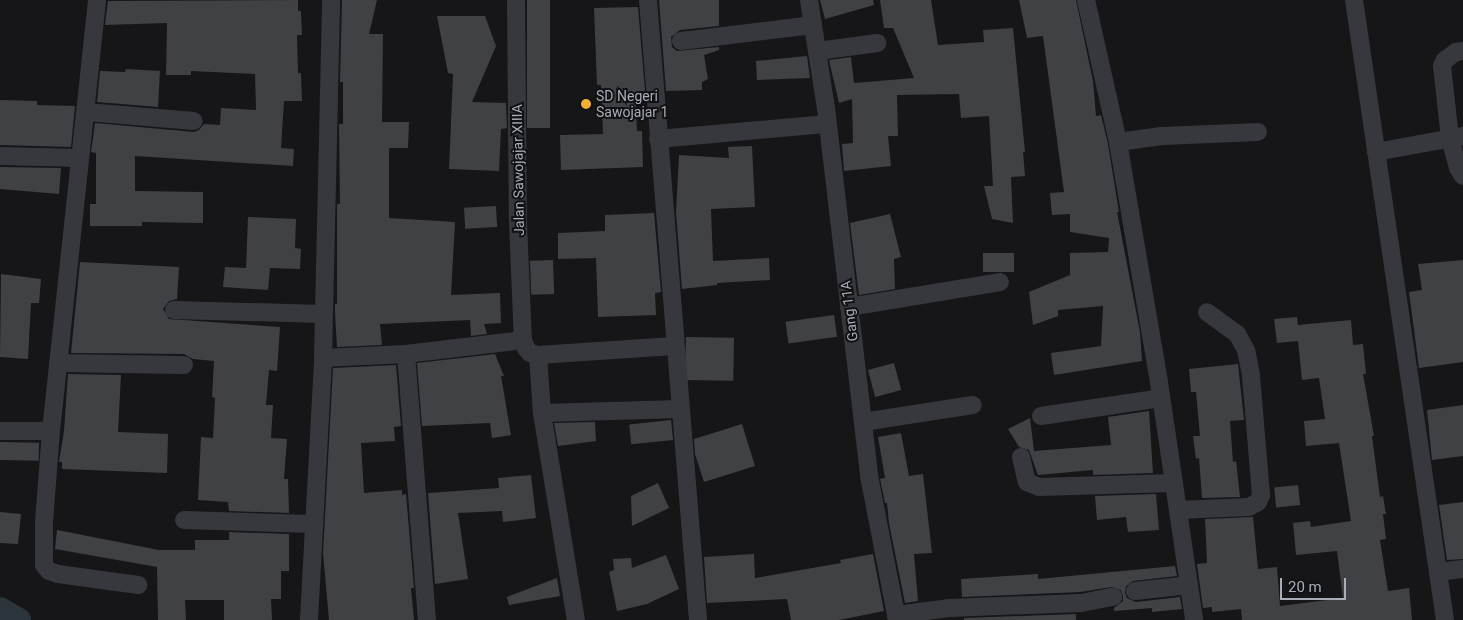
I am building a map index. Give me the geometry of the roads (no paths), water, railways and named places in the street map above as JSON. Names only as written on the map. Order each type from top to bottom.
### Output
[{"type":"street","points":[[97,0],[51,431],[44,523],[44,565],[49,572],[58,574],[138,585]]},
{"type":"street","points":[[309,620],[323,358],[331,0]]},
{"type":"street","name":"Jalan Sawojajar XIIIA","points":[[516,0],[518,223],[523,340]]},
{"type":"street","points":[[648,0],[674,346],[698,620]]},
{"type":"street","name":"Gang 11A","points":[[809,0],[818,51],[870,482],[897,617]]},
{"type":"street","points":[[1086,0],[1118,142],[1161,398],[1189,585],[1190,620]]},
{"type":"street","points":[[1354,0],[1445,620]]},
{"type":"street","points":[[681,41],[812,25]]},
{"type":"street","points":[[818,51],[877,43]]},
{"type":"street","points":[[1463,51],[1456,52],[1445,60],[1442,66],[1457,137],[1456,163],[1463,176]]},
{"type":"street","points":[[86,112],[194,120]]},
{"type":"street","points":[[658,139],[827,124]]},
{"type":"street","points":[[1118,142],[1162,136],[1258,132]]},
{"type":"street","points":[[1376,152],[1457,137]]},
{"type":"street","points":[[0,156],[80,158]]},
{"type":"street","points":[[849,307],[1000,282]]},
{"type":"street","points":[[174,310],[323,314]]},
{"type":"street","points":[[1178,510],[1249,507],[1258,502],[1261,495],[1251,375],[1246,350],[1237,334],[1207,312]]},
{"type":"street","points":[[323,358],[406,354],[523,340],[530,353],[538,355],[674,346]]},
{"type":"street","points":[[406,354],[427,620]]},
{"type":"street","points":[[538,355],[542,413],[576,620]]},
{"type":"street","points":[[58,363],[184,365]]},
{"type":"street","points":[[1041,416],[1161,398]]},
{"type":"street","points":[[863,422],[973,405]]},
{"type":"street","points":[[542,413],[680,409]]},
{"type":"street","points":[[0,431],[51,431]]},
{"type":"street","points":[[1021,457],[1027,482],[1039,487],[1174,483]]},
{"type":"street","points":[[184,520],[313,524]]},
{"type":"street","points":[[1438,572],[1463,569]]},
{"type":"street","points":[[1135,591],[1189,585]]},
{"type":"street","points":[[897,617],[948,608],[1080,603],[1113,597]]},
{"type":"waterway","points":[[0,609],[19,620]]},
{"type":"place","name":"SD Negeri Sawojajar 1","points":[[586,104]]}]
